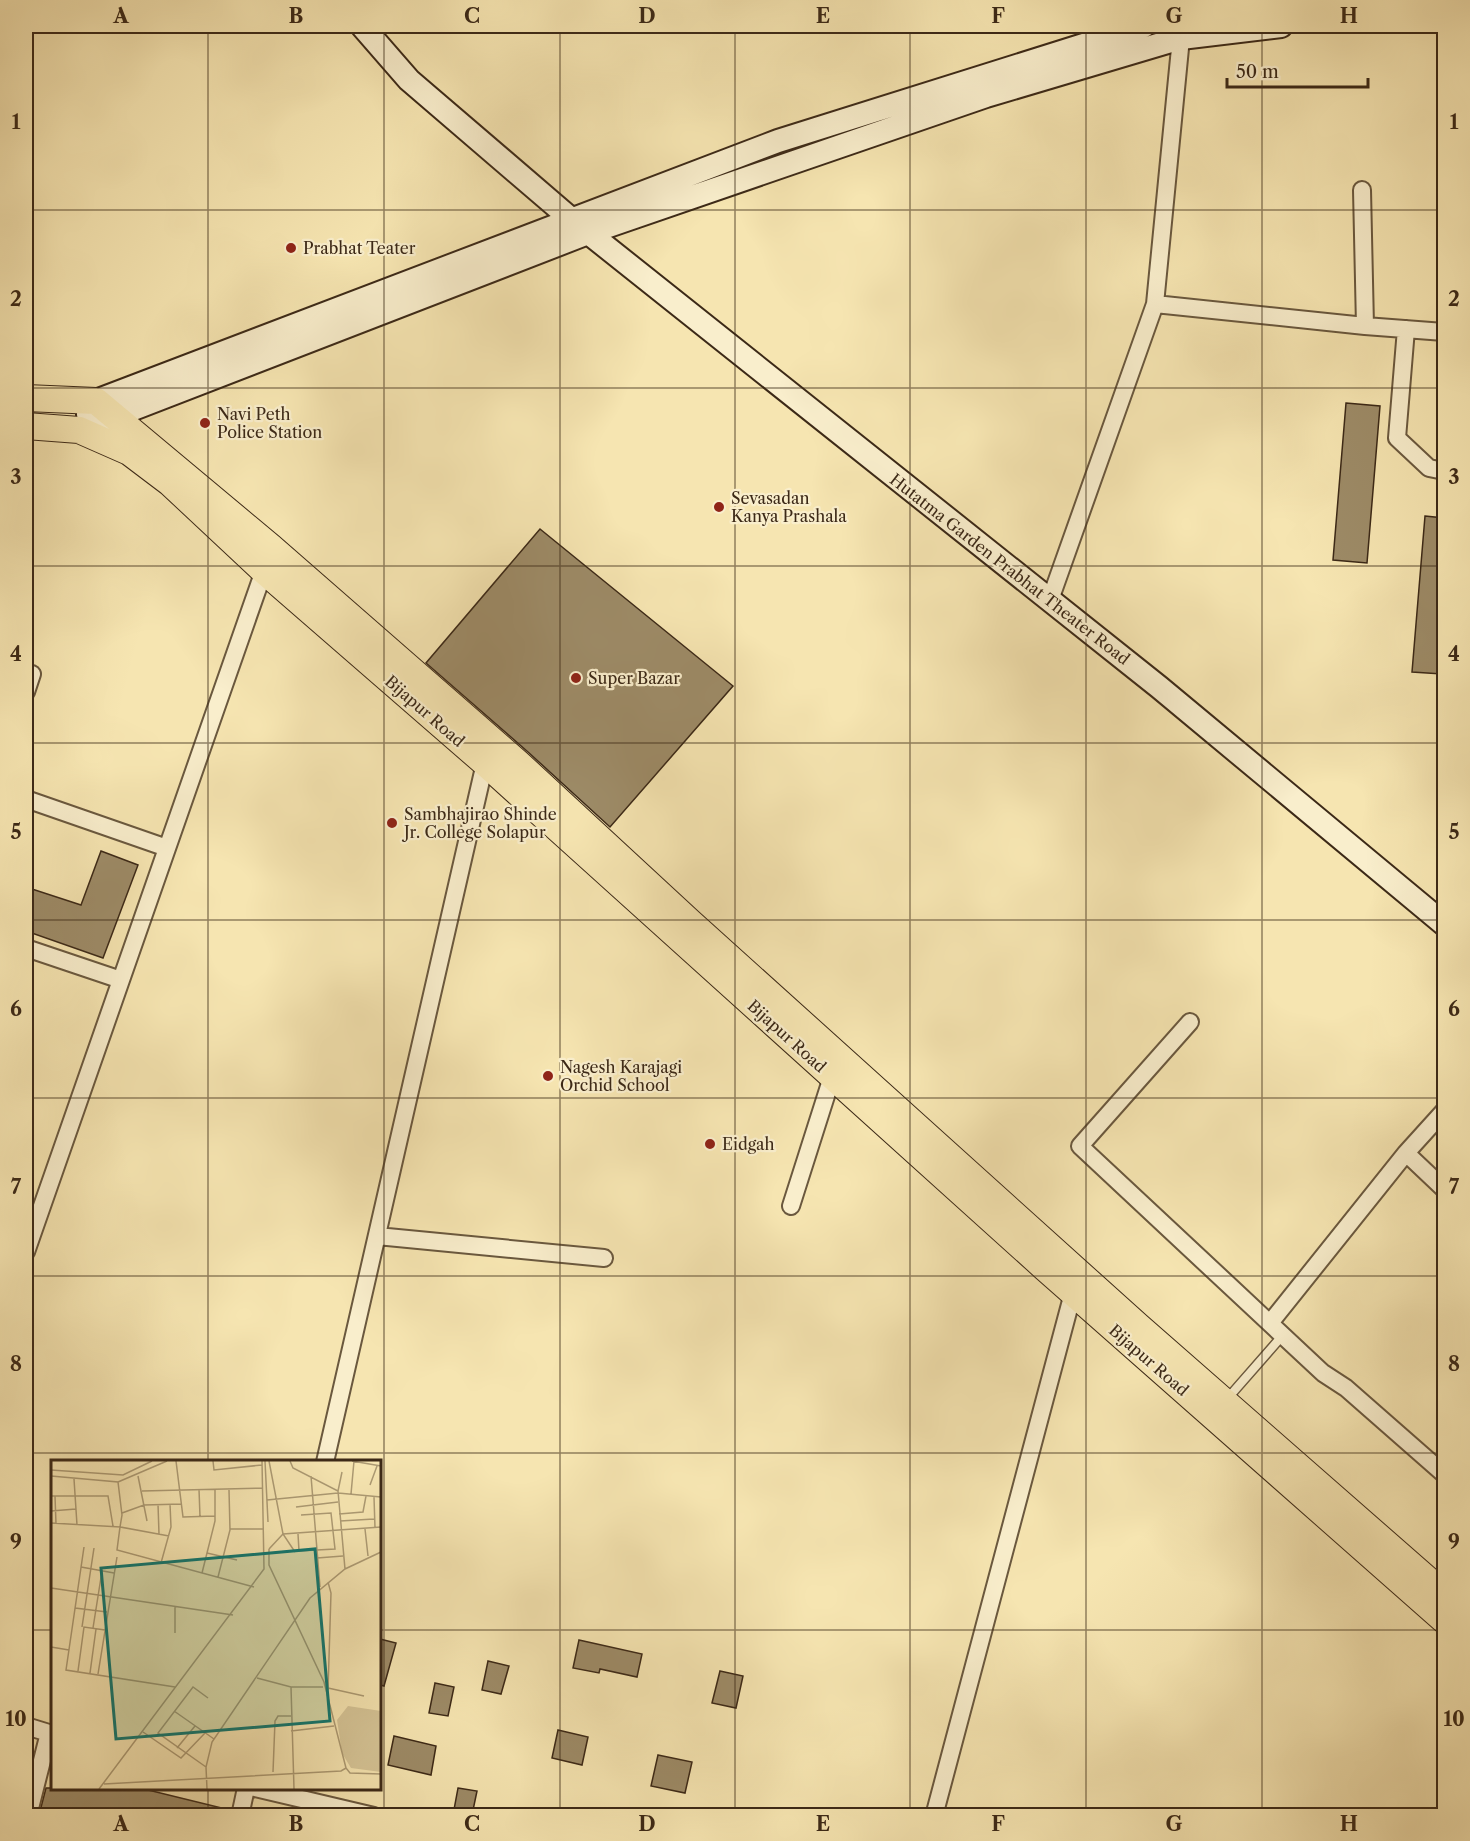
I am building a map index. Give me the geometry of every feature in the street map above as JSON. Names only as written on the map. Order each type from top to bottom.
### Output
[{"type":"main road","name":"Hutatma Garden Prabhat Theater Road","points":[[362,26],[409,80],[580,226],[1159,687],[1444,924]]},
{"type":"main road","points":[[26,426],[79,429],[105,408],[580,226],[778,141],[1144,26]]},
{"type":"main road","points":[[580,226],[986,96],[1181,38],[1281,26]]},
{"type":"main road","points":[[26,398],[105,408],[268,559]]},
{"type":"main road","name":"Bijapur Road","points":[[79,429],[129,452],[268,559],[492,755],[832,1077],[1073,1293],[1438,1592],[1444,1620]]},
{"type":"main road","points":[[492,755],[1438,1592]]},
{"type":"street","points":[[1050,600],[1155,304],[1181,38]]},
{"type":"street","points":[[1362,190],[1365,326]]},
{"type":"street","points":[[1155,304],[1444,332]]},
{"type":"street","points":[[1406,329],[1397,438],[1429,468],[1444,471]]},
{"type":"street","points":[[26,1252],[32,1213],[120,980],[268,559]]},
{"type":"street","points":[[26,692],[32,674]]},
{"type":"street","points":[[325,1460],[492,755]]},
{"type":"street","points":[[26,799],[167,848]]},
{"type":"street","points":[[26,948],[120,980]]},
{"type":"street","points":[[1190,1022],[1080,1146],[1323,1374],[1346,1388],[1444,1474]]},
{"type":"street","points":[[791,1206],[832,1077]]},
{"type":"street","points":[[1270,1323],[1406,1153],[1444,1111]]},
{"type":"street","points":[[1406,1153],[1444,1189]]},
{"type":"street","points":[[377,1236],[604,1258]]},
{"type":"street","points":[[934,1815],[1073,1293]]},
{"type":"street","points":[[26,1726],[51,1733],[28,1815]]},
{"type":"street","points":[[240,1815],[246,1790]]},
{"type":"street","points":[[264,1790],[374,1815]]},
{"type":"lane","points":[[1224,1402],[1283,1335]]},
{"type":"building","points":[[1346,403],[1380,406],[1367,563],[1333,560]]},
{"type":"building","points":[[1425,516],[1444,518],[1442,674],[1412,672]]},
{"type":"building","name":"Super Bazar","points":[[540,529],[733,686],[610,827],[426,663]]},
{"type":"building","points":[[101,851],[138,865],[103,958],[26,931],[26,887],[81,905]]},
{"type":"building","points":[[381,1639],[396,1643],[384,1686],[381,1685]]},
{"type":"building","points":[[579,1640],[642,1654],[637,1677],[600,1669],[599,1673],[573,1668]]},
{"type":"building","points":[[488,1661],[509,1666],[501,1694],[482,1690]]},
{"type":"building","points":[[720,1671],[743,1676],[736,1708],[712,1703]]},
{"type":"building","points":[[435,1683],[454,1687],[448,1716],[429,1713]]},
{"type":"building","points":[[558,1730],[588,1737],[582,1765],[552,1758]]},
{"type":"building","points":[[394,1736],[436,1746],[431,1775],[388,1765]]},
{"type":"building","points":[[658,1755],[692,1762],[685,1793],[651,1786]]},
{"type":"building","points":[[46,1788],[51,1788],[51,1790],[148,1790],[230,1810],[229,1815],[39,1815]]},
{"type":"building","points":[[458,1788],[477,1791],[472,1815],[453,1815]]},
{"type":"place","name":"Prabhat Teater","points":[[291,248]]},
{"type":"place","name":"Navi Peth Police Station","points":[[205,423]]},
{"type":"place","name":"Sevasadan Kanya Prashala","points":[[719,507]]},
{"type":"place","name":"Super Bazar","points":[[576,678]]},
{"type":"place","name":"Sambhajirao Shinde Jr. College Solapur","points":[[392,823]]},
{"type":"place","name":"Nagesh Karajagi Orchid School","points":[[548,1076]]},
{"type":"place","name":"Eidgah","points":[[710,1144]]}]
